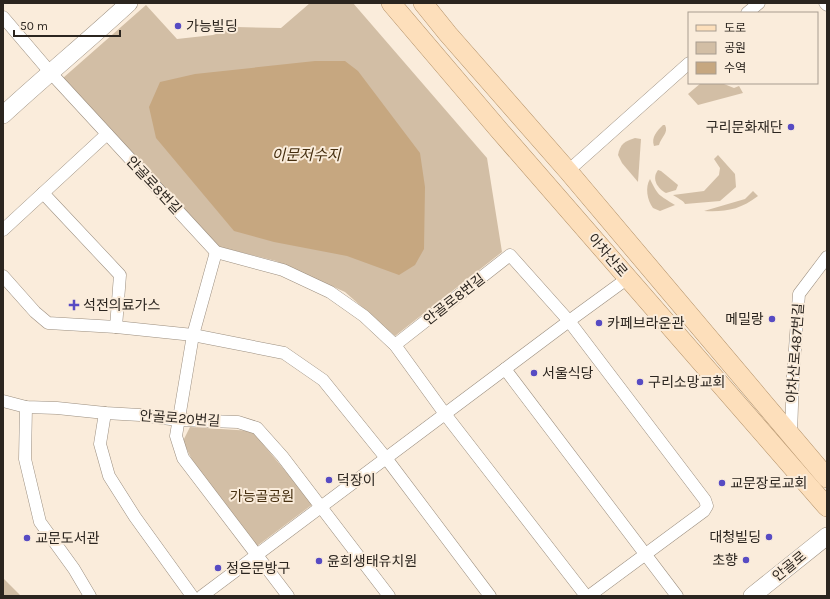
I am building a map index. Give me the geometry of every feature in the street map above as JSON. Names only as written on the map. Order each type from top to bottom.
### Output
[{"type":"main road","name":"아차산로","points":[[391,3],[499,130],[827,506]]},
{"type":"main road","name":"아차산로","points":[[423,3],[452,39],[568,170],[827,478]]},
{"type":"street","points":[[3,115],[129,3]]},
{"type":"street","points":[[748,12],[758,3]]},
{"type":"street","name":"안골로8번길","points":[[3,17],[50,72],[216,252]]},
{"type":"street","points":[[568,170],[688,64]]},
{"type":"street","points":[[3,230],[107,134]]},
{"type":"street","points":[[43,193],[120,275],[116,327]]},
{"type":"street","points":[[288,596],[183,458],[176,436],[194,335],[216,252],[283,270],[330,292],[364,316],[395,345],[445,414],[586,596]]},
{"type":"street","name":"안골로8번길","points":[[395,345],[510,255],[569,321]]},
{"type":"street","name":"아차산로487번길","points":[[790,434],[792,376],[799,294],[827,257]]},
{"type":"street","points":[[3,276],[35,312],[48,323],[116,327],[194,335],[284,353],[323,380],[386,458],[490,596]]},
{"type":"street","points":[[202,596],[628,278]]},
{"type":"street","points":[[569,321],[705,500],[707,506],[704,511],[589,596]]},
{"type":"street","points":[[505,369],[677,596]]},
{"type":"street","name":"안골로20번길","points":[[3,400],[26,407],[140,415],[178,420],[238,422],[257,428],[282,456],[389,596]]},
{"type":"street","points":[[26,407],[25,459],[40,522],[74,569],[90,596]]},
{"type":"street","points":[[105,413],[100,444],[109,476],[134,517],[192,596]]},
{"type":"street","name":"안골로","points":[[752,596],[827,536]]},
{"type":"green space","points":[[310,3],[353,3],[487,158],[502,252],[395,336],[345,292],[276,261],[216,246],[63,78],[146,5],[177,39],[213,35],[236,27],[281,28]]},
{"type":"green space","points":[[700,84],[724,84],[734,88],[739,86],[743,93],[698,105],[688,94]]},
{"type":"green space","points":[[663,125],[665,125],[666,128],[665,133],[659,145],[654,146],[654,137]]},
{"type":"green space","points":[[635,138],[641,139],[638,182],[622,163],[618,155],[620,148],[628,140]]},
{"type":"green space","points":[[718,155],[735,174],[736,187],[720,201],[685,204],[673,195],[704,191],[719,175],[720,168],[714,159]]},
{"type":"green space","points":[[658,170],[678,185],[676,190],[666,193],[660,189],[655,180]]},
{"type":"green space","points":[[650,179],[660,195],[675,205],[660,211],[653,208],[647,194],[648,182]]},
{"type":"green space","points":[[753,191],[758,196],[739,207],[719,211],[704,211],[745,199]]},
{"type":"green space","name":"가능골공원","points":[[190,427],[252,431],[313,504],[257,546],[192,460],[183,441]]},
{"type":"green space","points":[[3,578],[21,596],[3,596]]},
{"type":"water","name":"이문저수지","points":[[315,61],[345,61],[358,71],[420,153],[425,187],[424,249],[415,265],[399,275],[347,256],[274,242],[234,231],[156,138],[149,107],[160,82],[195,74]]},
{"type":"place","name":"가능빌딩","points":[[178,26]]},
{"type":"place","name":"구리문화재단","points":[[791,127]]},
{"type":"place","name":"석전의료가스","points":[[74,305]]},
{"type":"place","name":"메밀랑","points":[[772,319]]},
{"type":"place","name":"카페브라운관","points":[[599,323]]},
{"type":"place","name":"서울식당","points":[[534,373]]},
{"type":"place","name":"구리소망교회","points":[[640,382]]},
{"type":"place","name":"덕장이","points":[[329,480]]},
{"type":"place","name":"교문장로교회","points":[[722,483]]},
{"type":"place","name":"대청빌딩","points":[[769,537]]},
{"type":"place","name":"교문도서관","points":[[27,538]]},
{"type":"place","name":"초향","points":[[746,560]]},
{"type":"place","name":"윤희생태유치원","points":[[319,561]]},
{"type":"place","name":"정은문방구","points":[[218,568]]}]
